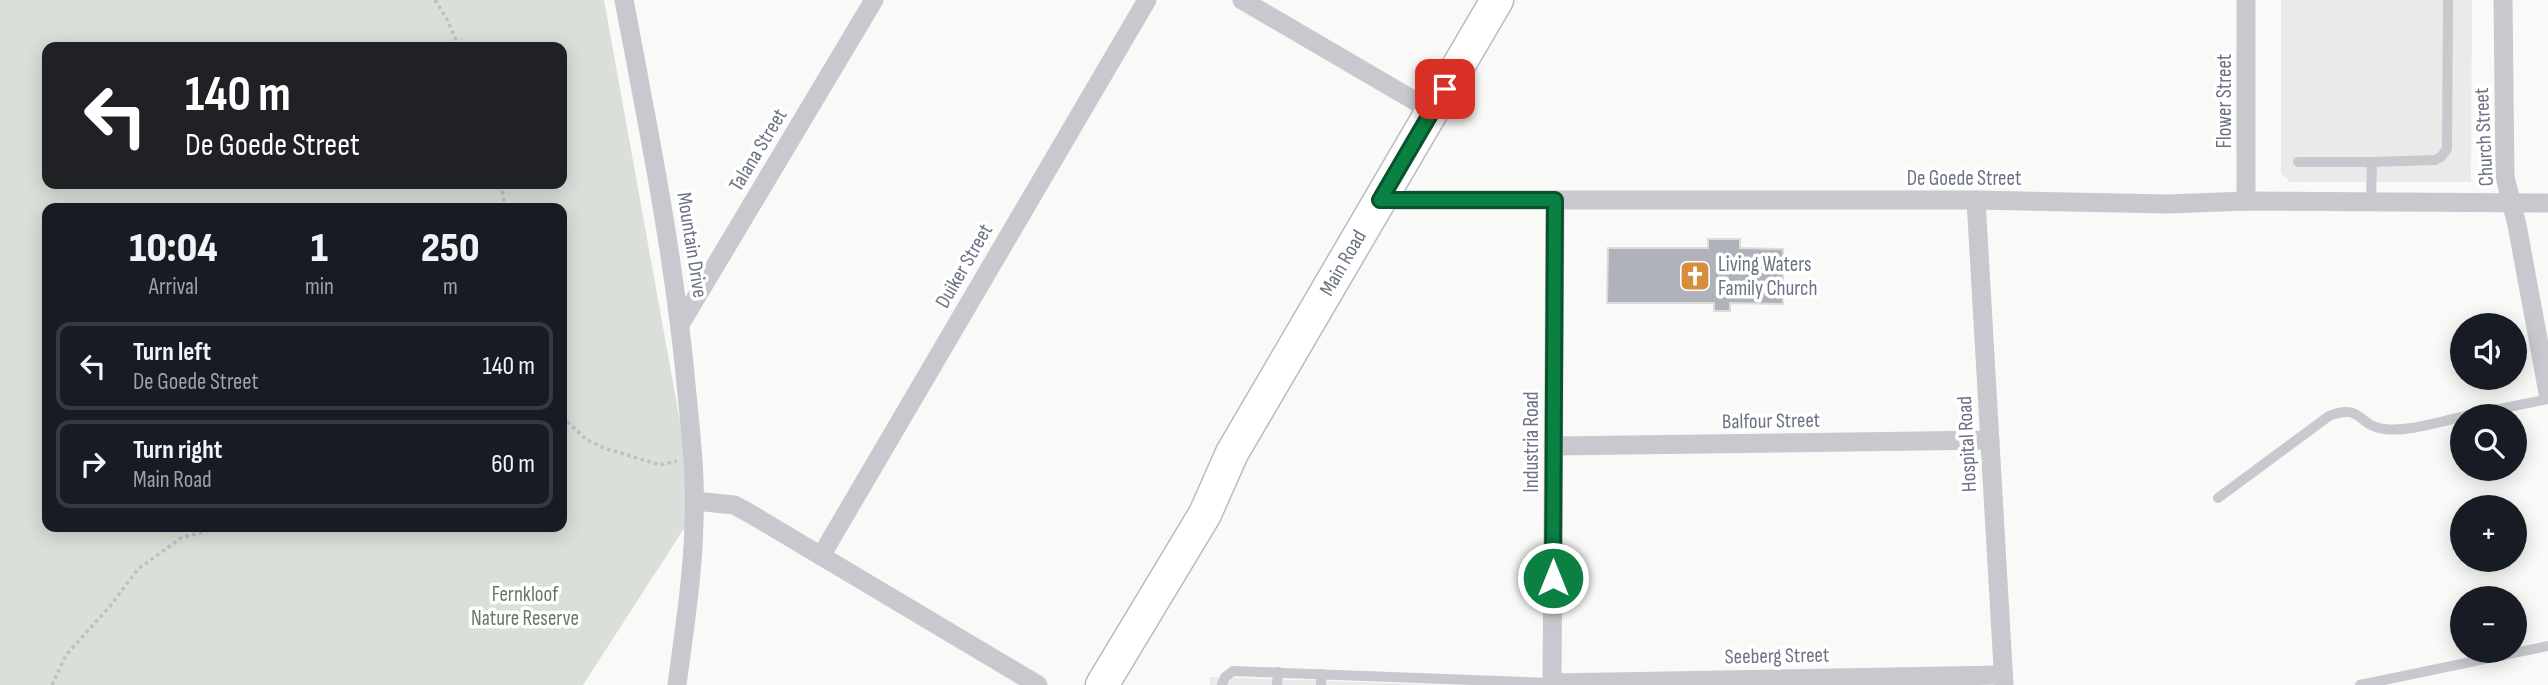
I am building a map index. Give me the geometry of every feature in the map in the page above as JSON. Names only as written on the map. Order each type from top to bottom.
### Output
[{"type":"main road","name":"Main Road","points":[[1102,685],[1115,671],[1205,514],[1232,453],[1497,0]]},
{"type":"main road","name":"Main Road","points":[[1084,685],[1192,505],[1232,453]]},
{"type":"street","name":"Mountain Drive","points":[[624,0],[667,227],[681,323],[692,457],[695,501],[692,553],[677,685]]},
{"type":"street","name":"Talana Street","points":[[681,323],[874,0]]},
{"type":"street","name":"Duiker Street","points":[[821,556],[1147,0]]},
{"type":"street","points":[[1242,0],[1432,111]]},
{"type":"street","name":"Flower Street","points":[[2246,0],[2246,201]]},
{"type":"street","name":"Church Street","points":[[2503,0],[2505,177],[2548,393]]},
{"type":"street","name":"De Goede Street","points":[[1380,200],[1976,200],[2168,204],[2246,201],[2548,202]]},
{"type":"street","name":"Industria Road","points":[[1552,684],[1555,200]]},
{"type":"street","name":"Hospital Road","points":[[1976,200],[2003,680]]},
{"type":"street","name":"Balfour Street","points":[[1553,446],[1990,440]]},
{"type":"street","points":[[695,501],[734,505],[1038,685]]},
{"type":"street","name":"Seeberg Street","points":[[1552,684],[2003,680]]},
{"type":"lane","points":[[2298,162],[2441,158],[2446,149],[2448,0]]},
{"type":"lane","points":[[2371,202],[2372,162]]},
{"type":"lane","points":[[2524,404],[2548,399]]},
{"type":"lane","points":[[2218,498],[2329,416],[2342,411],[2352,411],[2372,425],[2384,429],[2400,429],[2450,419]]},
{"type":"lane","points":[[2360,685],[2548,646]]},
{"type":"lane","points":[[1222,685],[1225,677],[1233,671],[1278,673],[1321,680],[1552,684]]},
{"type":"lane","points":[[1277,685],[1278,673]]},
{"type":"path","points":[[435,0],[457,42]]},
{"type":"path","points":[[567,422],[587,440],[634,458],[660,465],[692,457]]},
{"type":"path","points":[[52,685],[66,655],[111,605],[138,569],[181,538],[202,532]]},
{"type":"shaded area","points":[[2281,0],[2472,0],[2471,182],[2290,182],[2281,173]]},
{"type":"shaded area","points":[[1210,677],[1445,685],[1210,685]]},
{"type":"green space","name":"Fernkloof Nature Reserve","points":[[0,0],[604,0],[696,510],[583,685],[0,685]]},
{"type":"building","name":"Living Waters Family Church","points":[[1708,239],[1740,239],[1740,248],[1783,249],[1783,304],[1730,303],[1730,311],[1714,311],[1714,303],[1607,303],[1608,248],[1708,248]]},
{"type":"place","name":"Living Waters Family Church","points":[[1695,276]]},
{"type":"route","points":[[1445,89],[1380,200],[1555,200],[1553,578]]}]
